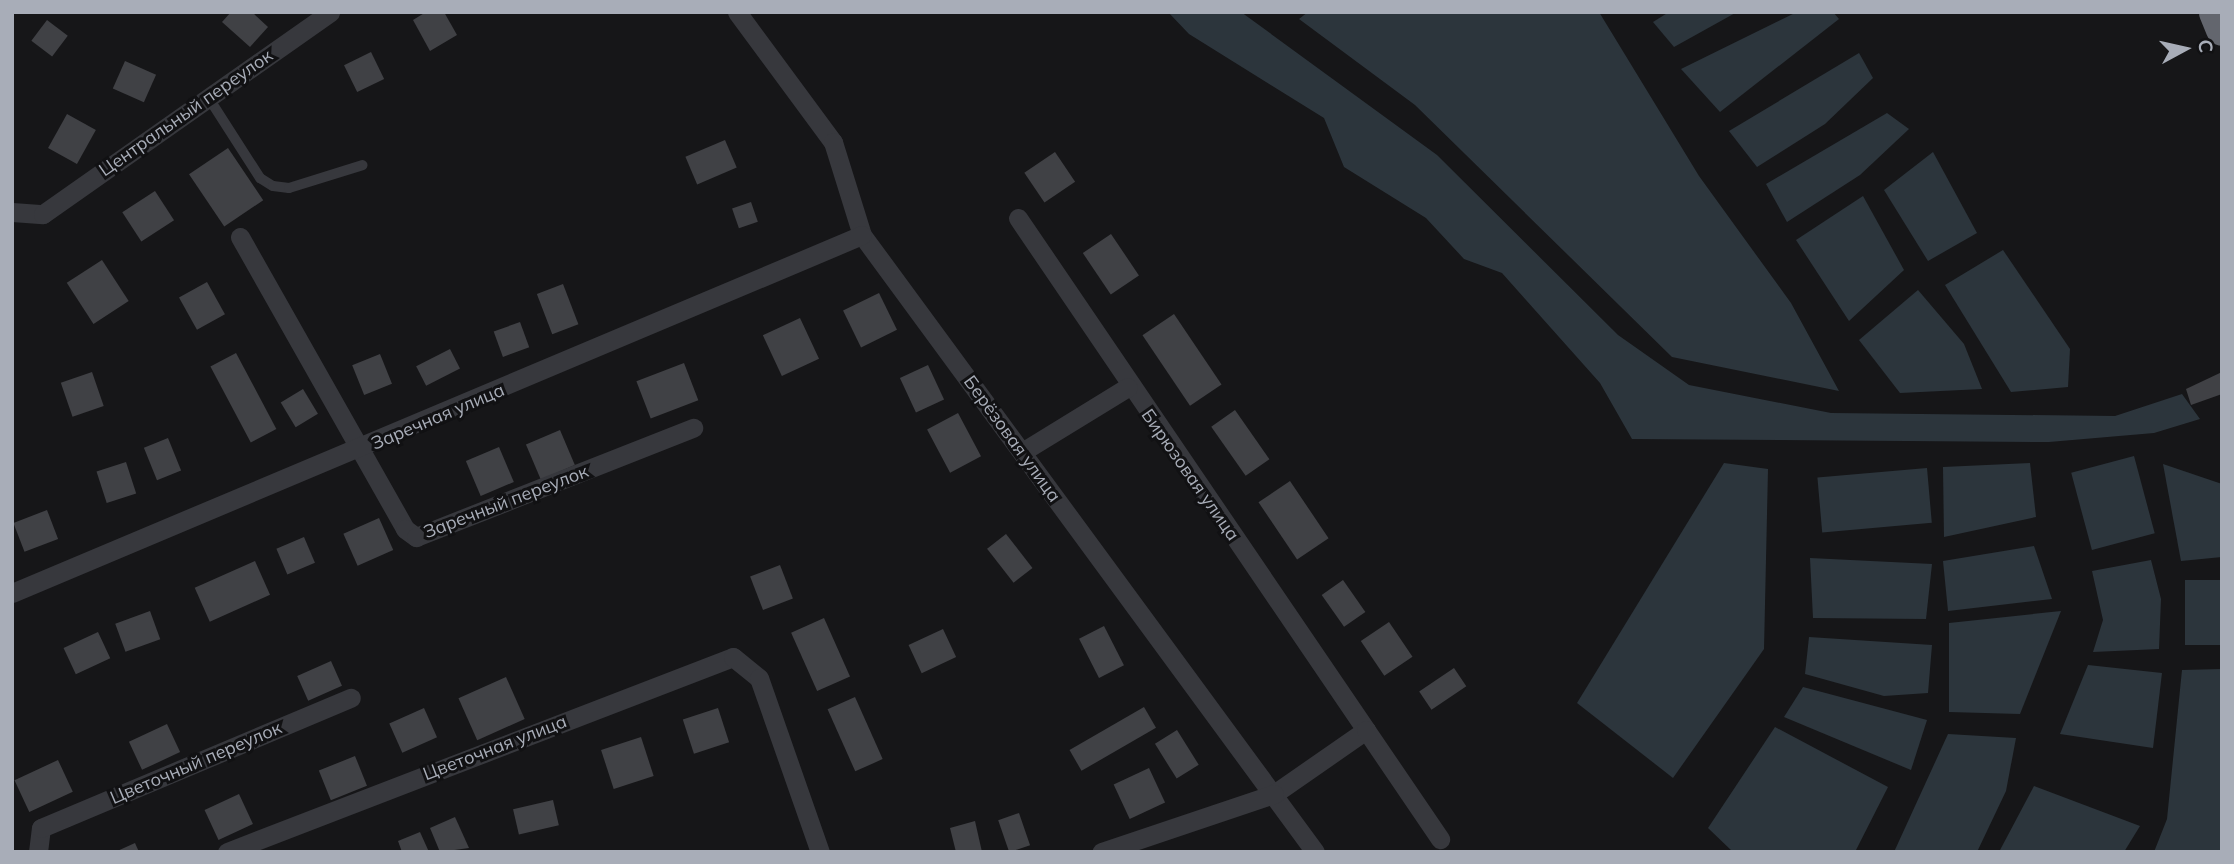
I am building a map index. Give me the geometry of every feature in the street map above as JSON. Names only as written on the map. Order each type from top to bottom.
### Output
[{"type":"highway","points":[[2216,12],[2222,29]]},
{"type":"street","name":"Центральный переулок","points":[[12,212],[43,214],[210,100],[330,12]]},
{"type":"street","name":"Берёзовая улица","points":[[737,12],[833,142],[862,235],[1315,852]]},
{"type":"street","name":"Бирюзовая улица","points":[[1018,218],[1128,387],[1440,839]]},
{"type":"street","name":"Заречная улица","points":[[12,593],[363,450],[862,235]]},
{"type":"street","points":[[240,237],[363,450]]},
{"type":"street","points":[[1022,452],[1128,387]]},
{"type":"street","name":"Заречный переулок","points":[[363,450],[405,529],[416,537],[693,428]]},
{"type":"street","name":"Цветочная улица","points":[[227,852],[704,663],[733,657],[759,678],[820,852]]},
{"type":"street","name":"Цветочный переулок","points":[[38,852],[41,828],[351,698]]},
{"type":"street","points":[[1102,852],[1274,794],[1366,730]]},
{"type":"lane","points":[[210,100],[260,178],[272,186],[289,188],[363,165]]},
{"type":"shaded area","points":[[1168,12],[1241,12],[1437,155],[1618,335],[1689,385],[1831,413],[2115,416],[2182,394],[2200,419],[2154,433],[2049,442],[1632,439],[1600,383],[1502,273],[1464,259],[1426,218],[1344,167],[1324,118],[1189,34]]},
{"type":"shaded area","points":[[1308,12],[1599,12],[1699,176],[1791,303],[1839,391],[1672,357],[1415,105],[1299,19]]},
{"type":"shaded area","points":[[1669,12],[1737,12],[1674,47],[1653,22]]},
{"type":"shaded area","points":[[1797,12],[1833,12],[1839,19],[1720,112],[1681,69]]},
{"type":"shaded area","points":[[1859,53],[1873,78],[1825,124],[1757,167],[1729,131]]},
{"type":"shaded area","points":[[1887,113],[1909,129],[1860,175],[1787,222],[1766,184]]},
{"type":"shaded area","points":[[1933,152],[1977,233],[1928,261],[1884,190]]},
{"type":"shaded area","points":[[1863,196],[1904,270],[1849,321],[1796,240]]},
{"type":"shaded area","points":[[2003,250],[2070,349],[2068,387],[2011,392],[1945,285]]},
{"type":"shaded area","points":[[1918,290],[1964,344],[1982,389],[1900,393],[1859,340]]},
{"type":"shaded area","points":[[2134,456],[2155,533],[2092,550],[2071,473]]},
{"type":"shaded area","points":[[1724,463],[1768,469],[1764,649],[1673,778],[1577,703]]},
{"type":"shaded area","points":[[2030,463],[2036,517],[1944,537],[1943,467]]},
{"type":"shaded area","points":[[2163,464],[2222,484],[2222,557],[2181,561]]},
{"type":"shaded area","points":[[1927,468],[1932,523],[1822,532],[1817,478]]},
{"type":"shaded area","points":[[2034,546],[2052,599],[1948,611],[1943,561]]},
{"type":"shaded area","points":[[1810,558],[1932,564],[1926,619],[1813,618]]},
{"type":"shaded area","points":[[2151,560],[2161,599],[2159,649],[2093,652],[2103,620],[2092,571]]},
{"type":"shaded area","points":[[2185,580],[2222,580],[2222,645],[2185,645]]},
{"type":"shaded area","points":[[2061,611],[2020,714],[1949,712],[1949,623]]},
{"type":"shaded area","points":[[1809,637],[1932,645],[1928,693],[1884,696],[1805,674]]},
{"type":"shaded area","points":[[2088,665],[2162,673],[2153,748],[2060,734]]},
{"type":"shaded area","points":[[2222,669],[2222,852],[2154,852],[2167,819],[2182,670]]},
{"type":"shaded area","points":[[1803,687],[1927,720],[1911,770],[1784,717]]},
{"type":"shaded area","points":[[1775,727],[1888,787],[1855,852],[1733,852],[1708,828]]},
{"type":"shaded area","points":[[1948,734],[2016,738],[2006,791],[1977,852],[1894,852]]},
{"type":"shaded area","points":[[2034,786],[2140,826],[2124,852],[1999,852]]},
{"type":"building","points":[[231,12],[252,12],[268,27],[250,47],[222,22]]},
{"type":"building","points":[[426,12],[444,12],[457,35],[430,51],[413,20]]},
{"type":"building","points":[[47,20],[68,36],[52,56],[31,41]]},
{"type":"building","points":[[371,52],[384,79],[357,92],[344,65]]},
{"type":"building","points":[[125,61],[156,75],[144,102],[113,88]]},
{"type":"building","points":[[67,114],[96,130],[77,164],[48,148]]},
{"type":"building","points":[[725,140],[737,168],[697,184],[685,157]]},
{"type":"building","points":[[228,148],[263,200],[224,227],[189,174]]},
{"type":"building","points":[[1055,152],[1075,182],[1044,203],[1024,173]]},
{"type":"building","points":[[155,191],[174,220],[141,242],[122,212]]},
{"type":"building","points":[[751,202],[758,222],[739,228],[732,209]]},
{"type":"building","points":[[1111,234],[1139,275],[1111,294],[1083,253]]},
{"type":"building","points":[[102,260],[129,301],[93,324],[67,283]]},
{"type":"building","points":[[207,282],[225,314],[197,330],[179,298]]},
{"type":"building","points":[[563,284],[578,324],[552,334],[537,294]]},
{"type":"building","points":[[879,293],[897,330],[861,347],[843,311]]},
{"type":"building","points":[[1174,314],[1222,384],[1190,406],[1142,335]]},
{"type":"building","points":[[800,318],[819,359],[782,376],[763,335]]},
{"type":"building","points":[[520,322],[529,347],[503,357],[494,332]]},
{"type":"building","points":[[450,349],[460,369],[426,386],[416,366]]},
{"type":"building","points":[[236,353],[276,429],[251,443],[210,367]]},
{"type":"building","points":[[380,354],[392,384],[364,395],[352,365]]},
{"type":"building","points":[[684,363],[698,400],[651,419],[636,381]]},
{"type":"building","points":[[928,365],[944,399],[916,413],[900,378]]},
{"type":"building","points":[[92,372],[104,406],[73,417],[61,383]]},
{"type":"building","points":[[2222,372],[2222,394],[2191,405],[2186,389]]},
{"type":"building","points":[[303,389],[318,414],[296,427],[281,402]]},
{"type":"building","points":[[1235,410],[1269,459],[1246,476],[1211,427]]},
{"type":"building","points":[[958,413],[981,456],[950,473],[927,429]]},
{"type":"building","points":[[560,430],[575,465],[541,479],[526,444]]},
{"type":"building","points":[[168,438],[181,470],[157,480],[144,448]]},
{"type":"building","points":[[499,447],[514,482],[481,496],[466,461]]},
{"type":"building","points":[[126,462],[136,493],[107,503],[97,472]]},
{"type":"building","points":[[1290,481],[1329,538],[1297,559],[1258,502]]},
{"type":"building","points":[[47,510],[58,539],[25,552],[13,523]]},
{"type":"building","points":[[379,518],[393,550],[358,566],[343,534]]},
{"type":"building","points":[[1006,534],[1032,568],[1014,583],[987,549]]},
{"type":"building","points":[[304,537],[315,563],[287,574],[276,549]]},
{"type":"building","points":[[255,561],[270,595],[210,622],[195,588]]},
{"type":"building","points":[[780,565],[793,599],[763,610],[750,576]]},
{"type":"building","points":[[1343,580],[1365,612],[1344,627],[1322,595]]},
{"type":"building","points":[[150,611],[160,639],[125,652],[115,624]]},
{"type":"building","points":[[824,618],[850,676],[817,691],[791,633]]},
{"type":"building","points":[[1389,622],[1412,657],[1384,676],[1361,641]]},
{"type":"building","points":[[1104,626],[1124,665],[1099,678],[1079,639]]},
{"type":"building","points":[[943,629],[956,657],[922,673],[909,645]]},
{"type":"building","points":[[98,632],[110,658],[76,674],[64,648]]},
{"type":"building","points":[[331,661],[342,686],[308,701],[297,676]]},
{"type":"building","points":[[1454,668],[1466,686],[1431,710],[1419,691]]},
{"type":"building","points":[[506,677],[525,719],[477,740],[458,698]]},
{"type":"building","points":[[855,697],[883,759],[855,771],[828,709]]},
{"type":"building","points":[[1144,707],[1156,728],[1082,771],[1070,750]]},
{"type":"building","points":[[424,708],[437,737],[402,753],[389,723]]},
{"type":"building","points":[[718,708],[729,742],[694,754],[683,719]]},
{"type":"building","points":[[167,724],[180,752],[142,770],[129,742]]},
{"type":"building","points":[[1177,730],[1199,765],[1177,779],[1155,744]]},
{"type":"building","points":[[641,737],[654,776],[614,789],[601,750]]},
{"type":"building","points":[[355,756],[367,786],[331,800],[319,771]]},
{"type":"building","points":[[58,760],[73,792],[29,812],[14,780]]},
{"type":"building","points":[[1149,768],[1165,802],[1130,819],[1114,784]]},
{"type":"building","points":[[239,794],[253,824],[219,840],[205,810]]},
{"type":"building","points":[[553,800],[559,825],[519,835],[513,809]]},
{"type":"building","points":[[1019,813],[1030,845],[1009,852],[998,820]]},
{"type":"building","points":[[455,817],[469,848],[440,852],[430,828]]},
{"type":"building","points":[[975,821],[982,852],[956,852],[950,828]]},
{"type":"building","points":[[420,832],[429,852],[402,852],[398,841]]},
{"type":"building","points":[[135,843],[139,852],[115,852]]}]
